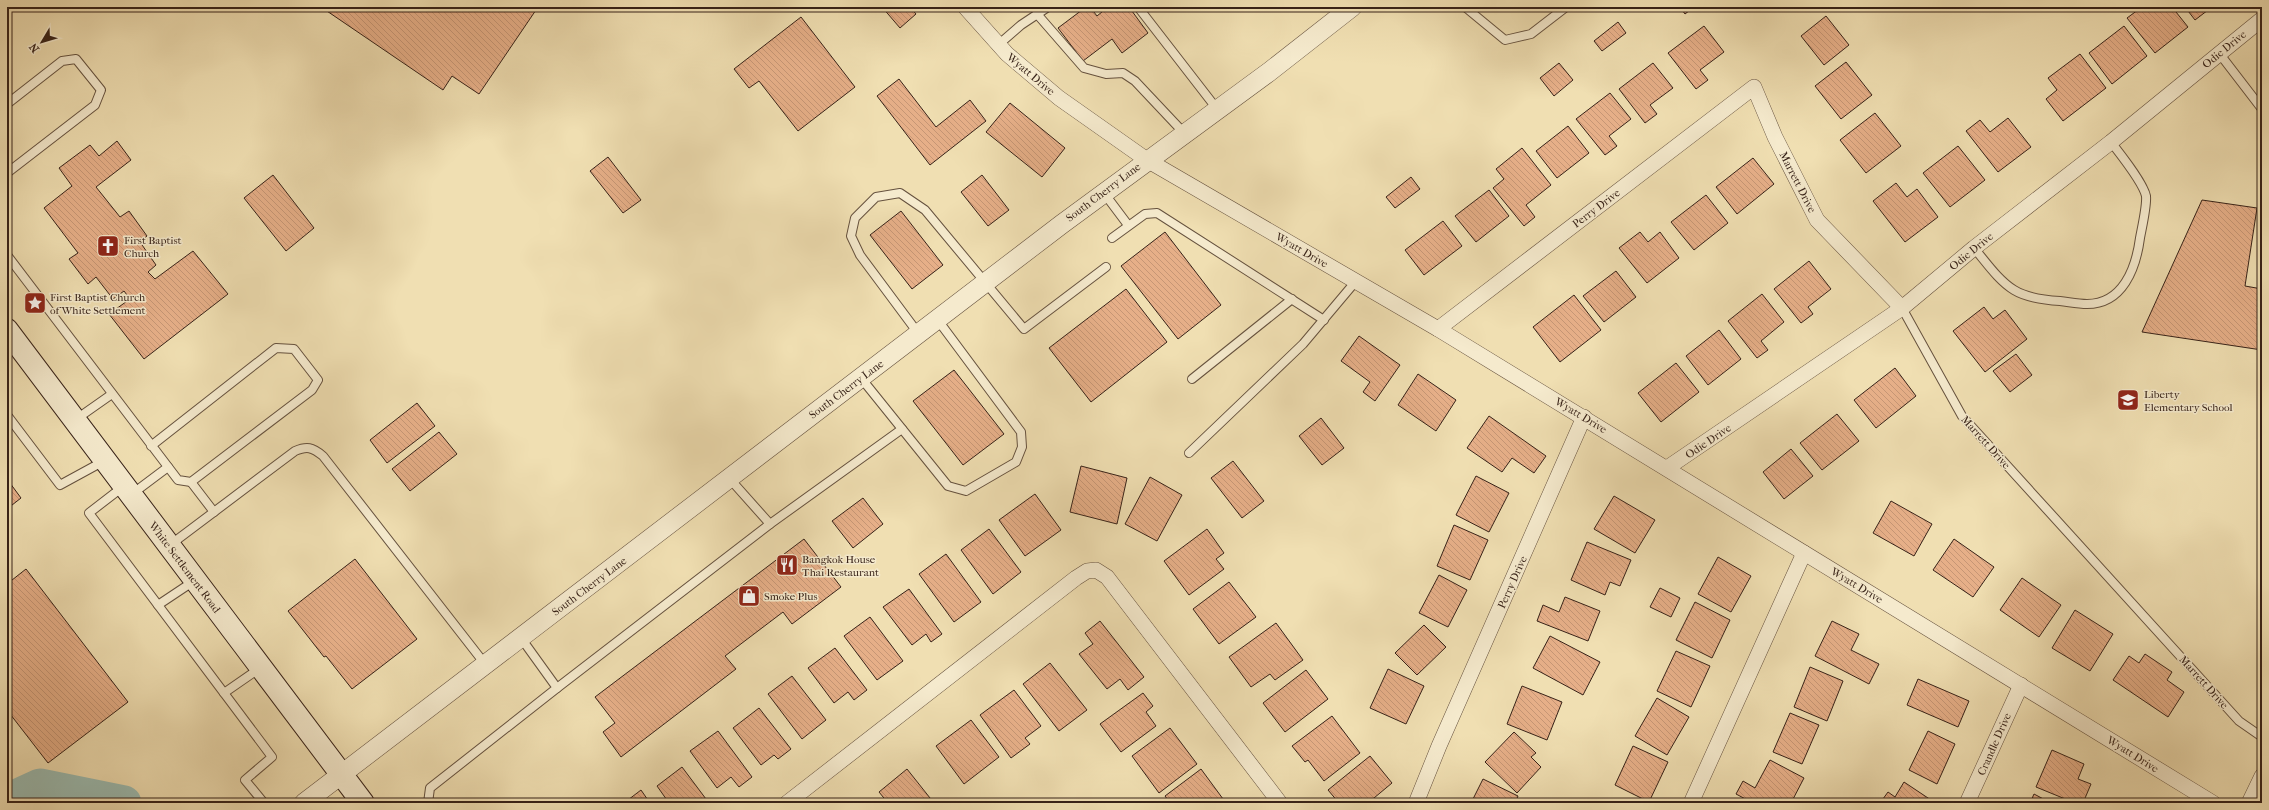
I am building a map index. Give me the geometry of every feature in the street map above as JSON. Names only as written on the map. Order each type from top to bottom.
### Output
[{"type":"main road","name":"White Settlement Road","points":[[7,330],[364,803]]},
{"type":"street","name":"Wyatt Drive","points":[[965,7],[1007,54],[1059,98],[1147,160],[1438,329],[1584,417],[2213,803]]},
{"type":"street","name":"South Cherry Lane","points":[[304,803],[918,333],[1104,192],[1217,109],[1347,9]]},
{"type":"street","name":"Odie Drive","points":[[1667,468],[1902,308],[1974,248],[2111,142],[2262,19]]},
{"type":"street","name":"Marrett Drive","points":[[1754,87],[1775,137],[1817,220],[1902,308]]},
{"type":"street","name":"Perry Drive","points":[[1438,329],[1754,87]]},
{"type":"street","name":"Perry Drive","points":[[1416,803],[1439,746],[1584,417]]},
{"type":"street","points":[[1691,803],[1804,553]]},
{"type":"street","points":[[787,803],[1076,578],[1087,571],[1096,570],[1107,577],[1280,803]]},
{"type":"street","name":"Crandle Drive","points":[[1967,803],[2021,685]]},
{"type":"street","points":[[2248,803],[2262,776]]},
{"type":"lane","points":[[998,45],[1048,7]]},
{"type":"lane","points":[[1138,7],[1217,109]]},
{"type":"lane","points":[[1465,7],[1505,40],[1531,34],[1566,7]]},
{"type":"lane","points":[[1038,14],[1084,68],[1106,74],[1123,73],[1135,80],[1184,133]]},
{"type":"lane","points":[[2219,53],[2262,109]]},
{"type":"lane","points":[[7,104],[62,61],[76,60],[101,90],[95,105],[7,173]]},
{"type":"lane","points":[[1974,248],[1998,275],[2014,290],[2038,299],[2088,304],[2100,302],[2112,296],[2127,281],[2136,260],[2146,196],[2134,173],[2111,142]]},
{"type":"lane","points":[[1104,192],[1128,226]]},
{"type":"lane","points":[[918,333],[860,255],[851,236],[855,218],[876,197],[900,193],[926,210],[1024,329],[1106,267]]},
{"type":"lane","points":[[1112,238],[1151,212],[1162,215],[1324,320]]},
{"type":"lane","points":[[7,255],[178,480],[191,482],[214,512]]},
{"type":"lane","points":[[1189,453],[1275,372],[1324,320],[1356,281]]},
{"type":"lane","points":[[1192,379],[1292,299]]},
{"type":"lane","name":"Marrett Drive","points":[[1902,308],[1962,416],[2239,721],[2262,737]]},
{"type":"lane","points":[[861,378],[948,486],[966,491],[1016,462],[1022,446],[1021,432],[937,319]]},
{"type":"lane","points":[[151,446],[276,348],[294,348],[318,380],[312,390],[191,482]]},
{"type":"lane","points":[[75,420],[112,394]]},
{"type":"lane","points":[[7,415],[60,485],[105,460]]},
{"type":"lane","points":[[428,803],[430,788],[770,524],[902,429]]},
{"type":"lane","points":[[169,545],[295,451],[306,447],[314,448],[323,456],[486,665]]},
{"type":"lane","points":[[168,467],[89,513],[272,757],[245,780],[264,803]]},
{"type":"lane","points":[[729,478],[770,524]]},
{"type":"lane","points":[[158,605],[195,580]]},
{"type":"lane","points":[[520,638],[557,688]]},
{"type":"lane","points":[[224,693],[261,667]]},
{"type":"building","points":[[321,7],[538,7],[479,94],[452,76],[443,90]]},
{"type":"building","points":[[882,7],[910,7],[916,14],[900,28]]},
{"type":"building","points":[[1086,7],[1090,7],[1097,16],[1108,7],[1129,7],[1148,33],[1122,53],[1112,39],[1083,61],[1058,28]]},
{"type":"building","points":[[1680,7],[1694,7],[1685,14]]},
{"type":"building","points":[[2142,7],[2157,7],[2159,10],[2164,7],[2172,7],[2188,27],[2155,53],[2127,18]]},
{"type":"building","points":[[2185,7],[2212,7],[2195,20]]},
{"type":"building","points":[[1826,16],[1849,45],[1824,65],[1801,36]]},
{"type":"building","points":[[801,17],[855,87],[798,131],[759,81],[749,88],[734,69]]},
{"type":"building","points":[[1618,22],[1626,33],[1602,51],[1594,41]]},
{"type":"building","points":[[1704,26],[1724,52],[1700,70],[1708,80],[1696,89],[1668,53]]},
{"type":"building","points":[[2124,26],[2147,56],[2112,84],[2089,53]]},
{"type":"building","points":[[2080,54],[2106,88],[2063,121],[2046,99],[2057,90],[2048,78]]},
{"type":"building","points":[[1846,62],[1872,95],[1841,119],[1815,86]]},
{"type":"building","points":[[1559,63],[1573,80],[1554,96],[1540,78]]},
{"type":"building","points":[[1653,63],[1673,88],[1650,105],[1657,114],[1645,123],[1619,89]]},
{"type":"building","points":[[899,79],[936,127],[970,100],[986,121],[930,165],[877,96]]},
{"type":"building","points":[[1610,93],[1631,119],[1609,136],[1617,146],[1605,155],[1576,119]]},
{"type":"building","points":[[1010,103],[1065,148],[1042,177],[986,132]]},
{"type":"building","points":[[1875,113],[1901,146],[1866,173],[1840,140]]},
{"type":"building","points":[[2008,118],[2031,147],[1998,172],[1966,131],[1980,120],[1990,132]]},
{"type":"building","points":[[1568,126],[1589,153],[1557,178],[1536,151]]},
{"type":"building","name":"First Baptist Church","points":[[117,141],[131,160],[96,187],[120,217],[129,211],[147,236],[140,242],[156,265],[148,272],[155,279],[193,251],[228,294],[144,359],[109,314],[130,299],[124,291],[113,299],[96,277],[88,284],[69,259],[78,253],[44,208],[72,186],[59,168],[90,145],[99,156]]},
{"type":"building","points":[[1958,146],[1985,180],[1950,207],[1923,173]]},
{"type":"building","points":[[1522,148],[1551,185],[1526,205],[1535,217],[1524,226],[1493,188],[1504,179],[1496,169]]},
{"type":"building","points":[[608,157],[641,200],[623,213],[590,171]]},
{"type":"building","points":[[1753,158],[1774,184],[1737,214],[1716,187]]},
{"type":"building","points":[[273,175],[314,228],[286,251],[244,198]]},
{"type":"building","points":[[982,175],[1009,210],[988,226],[961,192]]},
{"type":"building","points":[[1411,177],[1420,189],[1395,208],[1386,197]]},
{"type":"building","points":[[1896,183],[1907,197],[1917,189],[1938,217],[1905,242],[1873,201]]},
{"type":"building","points":[[1489,190],[1509,216],[1476,242],[1455,216]]},
{"type":"building","points":[[1706,195],[1728,223],[1694,250],[1671,222]]},
{"type":"building","points":[[2202,200],[2257,208],[2245,286],[2262,289],[2262,350],[2142,332]]},
{"type":"building","points":[[901,211],[943,265],[912,289],[870,235]]},
{"type":"building","points":[[1443,221],[1462,246],[1424,275],[1405,250]]},
{"type":"building","points":[[1165,232],[1221,305],[1178,339],[1121,266]]},
{"type":"building","points":[[1640,232],[1648,242],[1660,232],[1679,258],[1647,283],[1619,248]]},
{"type":"building","points":[[1809,261],[1831,289],[1808,307],[1813,314],[1801,323],[1774,289]]},
{"type":"building","points":[[1616,271],[1636,297],[1604,322],[1583,296]]},
{"type":"building","points":[[1126,289],[1167,342],[1091,402],[1049,348]]},
{"type":"building","points":[[1762,294],[1784,322],[1761,341],[1768,350],[1757,358],[1728,321]]},
{"type":"building","points":[[1574,295],[1601,330],[1560,362],[1533,327]]},
{"type":"building","points":[[1984,307],[1993,319],[2005,310],[2027,339],[1985,372],[1953,331]]},
{"type":"building","points":[[1719,330],[1741,359],[1708,385],[1686,356]]},
{"type":"building","points":[[1359,336],[1400,365],[1375,401],[1363,392],[1370,382],[1341,361]]},
{"type":"building","points":[[2016,354],[2032,375],[2010,392],[1993,371]]},
{"type":"building","points":[[1676,363],[1699,392],[1661,422],[1638,393]]},
{"type":"building","points":[[1895,368],[1916,396],[1876,428],[1854,400]]},
{"type":"building","points":[[954,370],[1004,434],[963,465],[913,401]]},
{"type":"building","points":[[1418,374],[1456,400],[1436,431],[1398,405]]},
{"type":"building","points":[[417,403],[435,426],[387,463],[370,440]]},
{"type":"building","points":[[1837,414],[1859,441],[1822,470],[1800,443]]},
{"type":"building","points":[[1489,416],[1546,456],[1534,473],[1512,458],[1502,472],[1467,448]]},
{"type":"building","points":[[1321,418],[1344,448],[1322,465],[1299,436]]},
{"type":"building","points":[[439,432],[457,454],[410,491],[392,469]]},
{"type":"building","points":[[1791,449],[1813,476],[1784,499],[1763,472]]},
{"type":"building","points":[[1233,461],[1264,501],[1242,518],[1211,478]]},
{"type":"building","points":[[1081,466],[1127,478],[1117,524],[1070,512]]},
{"type":"building","points":[[1476,476],[1509,493],[1489,532],[1456,515]]},
{"type":"building","points":[[1150,477],[1182,495],[1157,541],[1125,524]]},
{"type":"building","points":[[7,479],[21,498],[7,509]]},
{"type":"building","points":[[1035,494],[1061,530],[1025,556],[999,520]]},
{"type":"building","points":[[1614,496],[1655,520],[1635,553],[1594,529]]},
{"type":"building","points":[[863,498],[883,524],[853,548],[832,521]]},
{"type":"building","points":[[1891,501],[1932,524],[1914,556],[1873,533]]},
{"type":"building","points":[[1454,525],[1488,540],[1470,580],[1437,566]]},
{"type":"building","points":[[989,529],[1021,572],[993,594],[961,550]]},
{"type":"building","points":[[1207,529],[1224,553],[1216,559],[1224,569],[1189,595],[1164,561]]},
{"type":"building","points":[[804,539],[841,587],[792,624],[783,612],[725,656],[736,669],[621,757],[603,732],[615,723],[595,697]]},
{"type":"building","points":[[1954,539],[1994,567],[1973,597],[1933,570]]},
{"type":"building","points":[[1587,542],[1631,560],[1620,586],[1610,582],[1605,595],[1571,580]]},
{"type":"building","points":[[946,554],[981,602],[954,622],[919,574]]},
{"type":"building","points":[[1718,557],[1751,576],[1731,612],[1698,594]]},
{"type":"building","points":[[355,559],[417,639],[352,689],[326,656],[324,657],[288,611]]},
{"type":"building","points":[[26,569],[128,702],[48,763],[7,710],[7,584]]},
{"type":"building","points":[[1439,575],[1467,590],[1448,627],[1419,613]]},
{"type":"building","points":[[2022,578],[2061,605],[2039,637],[2000,610]]},
{"type":"building","points":[[1229,582],[1256,617],[1219,644],[1193,609]]},
{"type":"building","points":[[1660,588],[1680,598],[1671,617],[1650,607]]},
{"type":"building","points":[[909,589],[942,634],[931,642],[926,634],[912,645],[883,607]]},
{"type":"building","points":[[1565,597],[1600,611],[1588,641],[1537,621],[1543,605],[1559,612]]},
{"type":"building","points":[[1695,602],[1730,620],[1712,658],[1676,640]]},
{"type":"building","points":[[2075,610],[2113,634],[2090,671],[2052,648]]},
{"type":"building","points":[[870,617],[903,661],[877,680],[844,636]]},
{"type":"building","points":[[1100,621],[1144,677],[1128,690],[1120,679],[1107,689],[1079,654],[1093,644],[1085,633]]},
{"type":"building","points":[[1832,621],[1859,634],[1851,650],[1879,664],[1869,684],[1815,656]]},
{"type":"building","points":[[1276,623],[1303,660],[1275,680],[1270,674],[1251,687],[1229,657]]},
{"type":"building","points":[[1424,625],[1446,647],[1417,675],[1395,653]]},
{"type":"building","points":[[1550,636],[1600,662],[1583,695],[1533,668]]},
{"type":"building","points":[[835,648],[867,690],[854,700],[848,692],[834,703],[808,668]]},
{"type":"building","points":[[1676,651],[1710,666],[1691,707],[1657,691]]},
{"type":"building","points":[[2145,654],[2172,672],[2167,680],[2184,692],[2168,717],[2113,680],[2129,656],[2139,663]]},
{"type":"building","points":[[1050,663],[1087,710],[1059,731],[1023,684]]},
{"type":"building","points":[[1810,667],[1843,681],[1827,721],[1794,707]]},
{"type":"building","points":[[1388,669],[1424,686],[1406,724],[1370,708]]},
{"type":"building","points":[[1306,670],[1328,699],[1285,732],[1263,703]]},
{"type":"building","points":[[792,676],[826,720],[802,739],[768,694]]},
{"type":"building","points":[[1918,679],[1969,701],[1958,727],[1907,705]]},
{"type":"building","points":[[1522,686],[1562,702],[1547,740],[1507,724]]},
{"type":"building","points":[[1014,690],[1041,726],[1025,738],[1030,744],[1011,758],[980,715]]},
{"type":"building","points":[[1143,693],[1153,706],[1146,712],[1156,726],[1121,752],[1100,724]]},
{"type":"building","points":[[1657,698],[1689,717],[1667,755],[1635,736]]},
{"type":"building","points":[[759,708],[791,749],[778,759],[774,755],[761,765],[733,728]]},
{"type":"building","points":[[1790,713],[1819,725],[1802,764],[1773,752]]},
{"type":"building","points":[[1332,716],[1360,753],[1324,781],[1308,760],[1305,762],[1292,746]]},
{"type":"building","points":[[971,720],[999,757],[964,784],[936,746]]},
{"type":"building","points":[[1170,728],[1197,764],[1159,793],[1132,756]]},
{"type":"building","points":[[718,731],[752,777],[739,787],[731,777],[717,788],[690,751]]},
{"type":"building","points":[[1928,731],[1955,744],[1937,784],[1909,770]]},
{"type":"building","points":[[1514,732],[1536,753],[1531,757],[1541,767],[1517,793],[1485,762]]},
{"type":"building","points":[[1633,746],[1668,762],[1649,802],[1615,785]]},
{"type":"building","points":[[2052,750],[2084,764],[2078,779],[2091,784],[2083,803],[2075,803],[2036,787]]},
{"type":"building","points":[[1370,756],[1392,783],[1368,803],[1339,803],[1328,790]]},
{"type":"building","points":[[1770,760],[1804,778],[1791,803],[1753,803],[1736,794],[1743,781],[1755,788]]},
{"type":"building","points":[[682,767],[709,803],[669,803],[657,786]]},
{"type":"building","points":[[907,769],[934,803],[888,803],[879,792]]},
{"type":"building","points":[[1201,769],[1226,803],[1170,803],[1165,796]]},
{"type":"building","points":[[1483,779],[1518,796],[1515,803],[1471,803]]},
{"type":"building","points":[[1904,782],[1931,800],[1929,803],[1880,803],[1888,792],[1895,797]]},
{"type":"building","points":[[641,790],[650,803],[624,803]]},
{"type":"building","points":[[2034,794],[2051,803],[2030,803]]},
{"type":"waterway","points":[[7,801],[40,786],[124,803]]},
{"type":"place","name":"First Baptist Church","points":[[108,246]]},
{"type":"place","name":"First Baptist Church of White Settlement","points":[[35,303]]},
{"type":"place","name":"Liberty Elementary School","points":[[2128,400]]},
{"type":"place","name":"Bangkok House Thai Restaurant","points":[[787,565]]},
{"type":"place","name":"Smoke Plus","points":[[749,596]]}]
